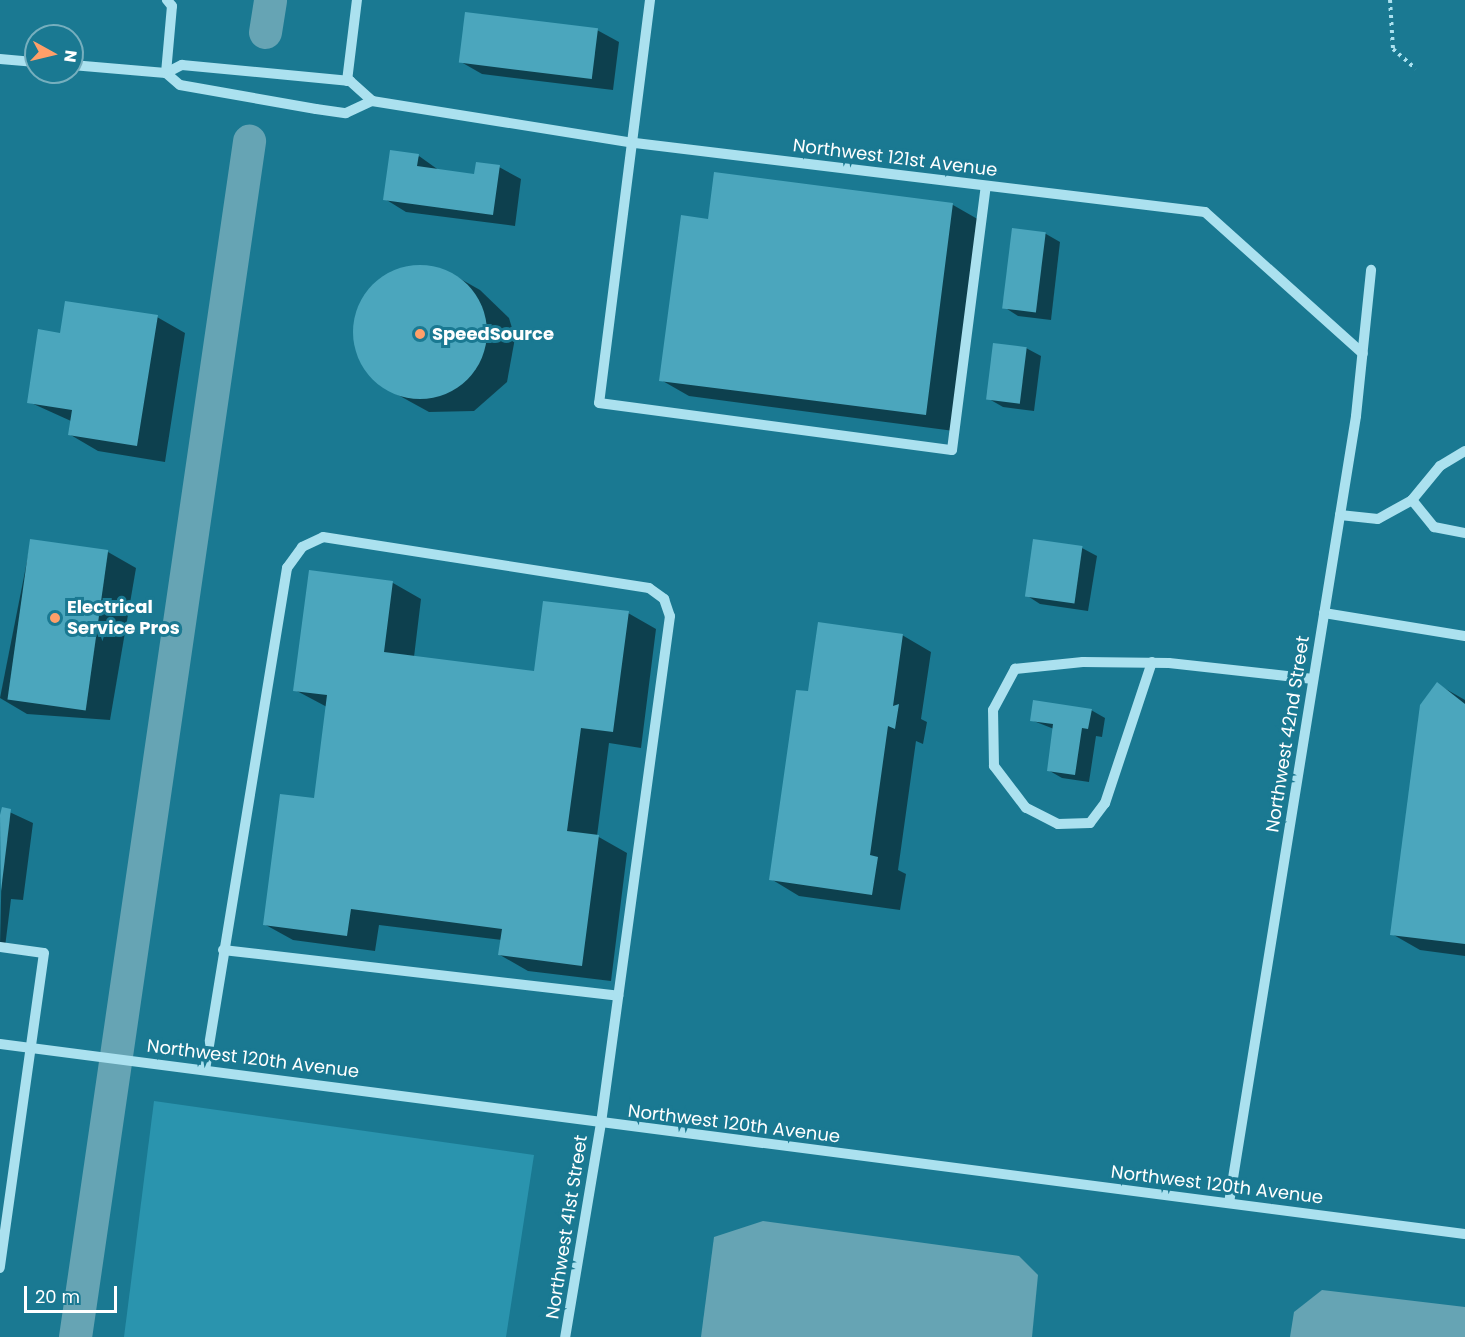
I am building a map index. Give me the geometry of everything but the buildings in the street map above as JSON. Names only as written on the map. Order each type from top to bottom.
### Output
[{"type":"street","points":[[166,73],[172,6],[167,0]]},
{"type":"street","points":[[84,66],[166,73],[182,65],[347,81],[357,0]]},
{"type":"street","points":[[650,0],[635,143],[599,403],[952,450],[987,186]]},
{"type":"street","points":[[0,59],[24,61]]},
{"type":"street","points":[[166,73],[180,85],[316,109],[346,113],[372,101]]},
{"type":"street","name":"Northwest 121st Avenue","points":[[347,81],[372,101],[635,143],[1205,212],[1363,354]]},
{"type":"street","name":"Northwest 42nd Street","points":[[1229,1203],[1340,515],[1363,354],[1371,270]]},
{"type":"street","points":[[1340,515],[1378,519],[1412,500],[1440,466],[1465,451]]},
{"type":"street","points":[[1412,500],[1434,527],[1465,533]]},
{"type":"street","name":"Northwest 41st Street","points":[[205,1070],[287,568],[302,547],[323,537],[649,588],[664,599],[670,616],[601,1123],[565,1337]]},
{"type":"street","points":[[1324,613],[1465,636]]},
{"type":"street","points":[[1152,662],[1105,803],[1090,823],[1058,824],[1026,808],[994,766],[993,710],[1015,669],[1152,662],[1313,680]]},
{"type":"street","points":[[0,947],[44,953],[0,1268]]},
{"type":"street","points":[[223,950],[618,996]]},
{"type":"street","name":"Northwest 120th Avenue","points":[[0,1044],[1465,1234]]},
{"type":"path","points":[[1390,0],[1393,49],[1416,69]]},
{"type":"shaded area","points":[[154,1101],[534,1155],[506,1337],[124,1337]]},
{"type":"shaded area","points":[[763,1221],[1019,1256],[1038,1275],[1032,1337],[701,1337],[714,1237]]},
{"type":"shaded area","points":[[1322,1290],[1465,1307],[1465,1337],[1290,1337],[1294,1312]]},
{"type":"waterway","points":[[265,32],[270,0]]},
{"type":"waterway","points":[[75,1337],[249,141]]},
{"type":"place","name":"SpeedSource","points":[[420,334]]},
{"type":"place","name":"Electrical Service Pros","points":[[55,618]]}]
